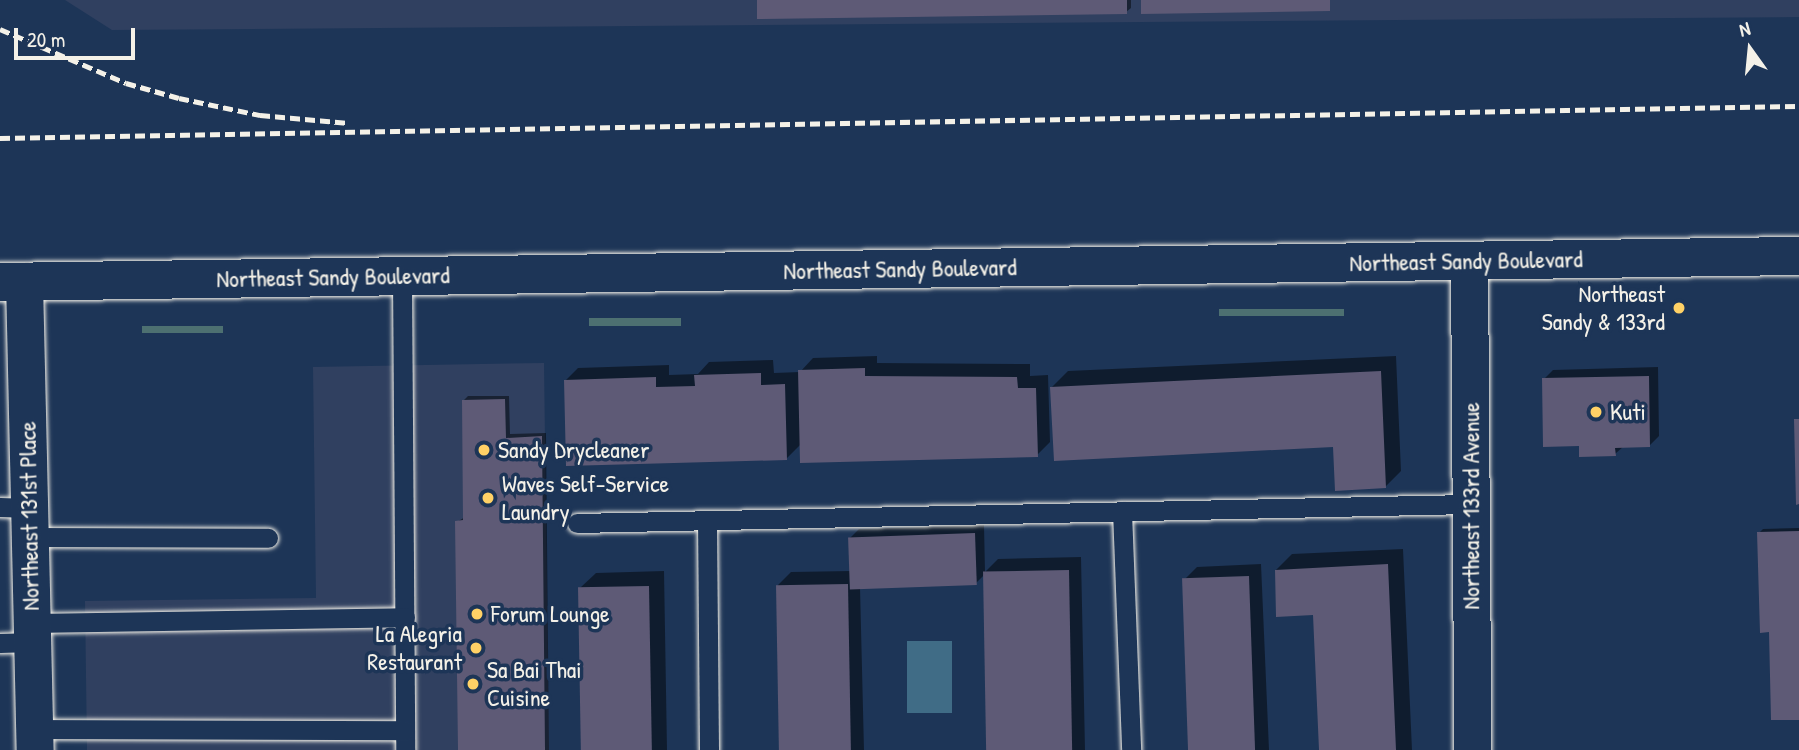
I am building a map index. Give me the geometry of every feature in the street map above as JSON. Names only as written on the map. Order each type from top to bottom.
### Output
[{"type":"main road","name":"Northeast Sandy Boulevard","points":[[12,281],[1799,256]]},
{"type":"street","name":"Northeast 133rd Avenue","points":[[1469,261],[1472,750]]},
{"type":"street","name":"Northeast 131st Place","points":[[12,281],[21,636],[34,739]]},
{"type":"lane","points":[[34,739],[404,740],[402,277]]},
{"type":"lane","points":[[577,523],[1471,504]]},
{"type":"lane","points":[[1122,511],[1131,750]]},
{"type":"lane","points":[[19,518],[268,538]]},
{"type":"lane","points":[[707,520],[709,750]]},
{"type":"lane","points":[[21,636],[405,617]]},
{"type":"shaded area","points":[[65,0],[1799,0],[1799,17],[112,30]]},
{"type":"shaded area","points":[[544,363],[549,750],[87,750],[85,601],[316,598],[313,367]]},
{"type":"shaded area","points":[[907,641],[952,641],[952,713],[907,713]]},
{"type":"green space","points":[[1219,309],[1344,309],[1344,316],[1219,316]]},
{"type":"green space","points":[[589,318],[681,318],[681,326],[589,326]]},
{"type":"green space","points":[[142,326],[223,326],[223,333],[142,333]]},
{"type":"building","points":[[757,0],[1127,0],[1127,14],[757,19]]},
{"type":"building","points":[[1141,0],[1330,0],[1330,11],[1141,14]]},
{"type":"building","points":[[865,368],[865,376],[1017,377],[1018,388],[1036,388],[1038,457],[800,463],[798,370]]},
{"type":"building","points":[[1381,371],[1386,488],[1335,491],[1333,447],[1054,461],[1050,387]]},
{"type":"building","points":[[761,373],[761,385],[785,384],[787,460],[566,466],[564,380],[656,377],[656,387],[695,386],[694,375]]},
{"type":"building","name":"Kuti","points":[[1649,376],[1650,447],[1615,448],[1616,456],[1579,457],[1579,446],[1543,447],[1542,378]]},
{"type":"building","points":[[505,399],[506,438],[542,436],[545,750],[458,750],[455,521],[463,520],[462,400]]},
{"type":"building","points":[[1794,419],[1799,419],[1799,504],[1796,505]]},
{"type":"building","points":[[1799,531],[1799,720],[1771,720],[1769,632],[1760,633],[1757,532]]},
{"type":"building","points":[[975,533],[977,585],[850,589],[848,537]]},
{"type":"building","points":[[1388,564],[1396,750],[1319,750],[1313,615],[1276,617],[1275,570]]},
{"type":"building","points":[[1069,570],[1072,750],[986,750],[983,572]]},
{"type":"building","points":[[1249,576],[1255,750],[1188,750],[1182,578]]},
{"type":"building","points":[[848,584],[851,750],[779,750],[776,585]]},
{"type":"building","points":[[649,586],[652,750],[581,750],[578,587]]},
{"type":"railway","points":[[0,29],[126,83],[179,98],[260,115],[349,123]]},
{"type":"railway","points":[[0,138],[1799,106]]},
{"type":"place","name":"Northeast Sandy & 133rd","points":[[1679,308]]},
{"type":"place","name":"Kuti","points":[[1596,412]]},
{"type":"place","name":"Sandy Drycleaner","points":[[484,450]]},
{"type":"place","name":"Waves Self-Service Laundry","points":[[488,498]]},
{"type":"place","name":"Forum Lounge","points":[[477,614]]},
{"type":"place","name":"La Alegria Restaurant","points":[[476,648]]},
{"type":"place","name":"Sa Bai Thai Cuisine","points":[[473,684]]}]
